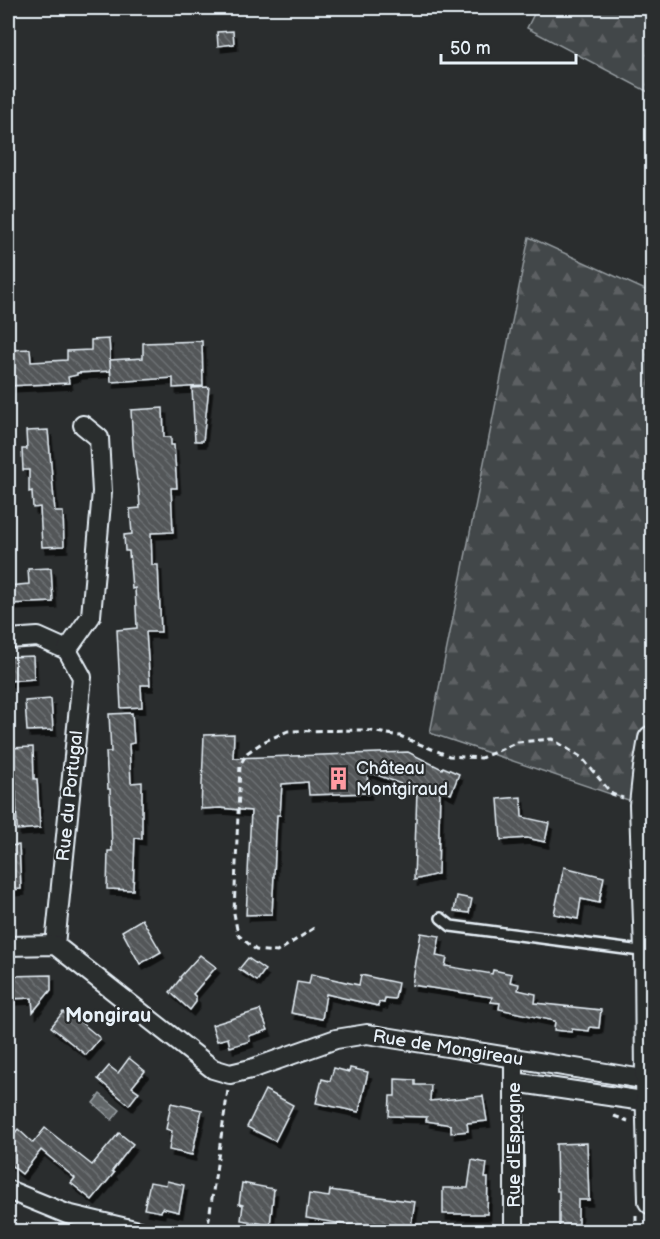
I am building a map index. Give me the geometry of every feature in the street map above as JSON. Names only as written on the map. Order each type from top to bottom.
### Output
[{"type":"street","points":[[8,639],[38,637],[67,650],[91,616],[102,492],[99,438],[83,425]]},
{"type":"street","name":"Rue du Portugal","points":[[55,945],[82,677],[67,650]]},
{"type":"street","points":[[652,739],[644,805],[652,1201]]},
{"type":"street","points":[[8,946],[55,945],[213,1069],[231,1074]]},
{"type":"street","name":"Rue de Mongireau","points":[[231,1074],[336,1039],[367,1034],[514,1059],[650,1091]]},
{"type":"street","name":"Rue d'Espagne","points":[[514,1059],[514,1232]]},
{"type":"street","name":"Rue de Mongireau","points":[[514,1082],[650,1091]]},
{"type":"street","points":[[8,1190],[67,1214],[143,1232]]},
{"type":"lane","points":[[441,918],[451,926],[648,952]]},
{"type":"path","points":[[314,927],[277,952],[256,950],[238,935],[234,913],[240,765],[247,753],[263,742],[288,731],[365,730],[400,736],[449,756],[481,758],[518,742],[552,740],[582,758],[612,794],[644,805]]},
{"type":"path","points":[[207,1232],[231,1074]]},
{"type":"green space","points":[[537,8],[652,8],[652,94],[527,28]]},
{"type":"green space","points":[[529,237],[652,293],[652,808],[430,733]]},
{"type":"water","points":[[100,1094],[120,1110],[112,1120],[93,1103]]},
{"type":"building","points":[[233,31],[234,44],[218,46],[217,32]]},
{"type":"building","points":[[109,339],[111,371],[77,373],[77,375],[68,377],[69,383],[8,386],[8,350],[30,349],[31,362],[67,360],[67,351],[91,350],[91,340]]},
{"type":"building","points":[[202,341],[203,386],[173,388],[173,378],[111,382],[110,360],[143,358],[143,343]]},
{"type":"building","points":[[209,387],[203,441],[195,441],[192,388]]},
{"type":"building","points":[[163,408],[164,437],[171,437],[171,445],[174,445],[177,488],[171,488],[173,532],[151,533],[152,565],[158,565],[161,632],[146,632],[150,685],[141,685],[142,707],[121,708],[117,630],[137,628],[135,588],[132,589],[129,551],[125,551],[124,535],[132,534],[130,509],[140,508],[131,410]]},
{"type":"building","points":[[48,430],[55,512],[63,512],[64,546],[42,547],[40,507],[33,508],[32,491],[29,492],[29,470],[23,470],[22,449],[27,449],[26,431]]},
{"type":"building","points":[[51,568],[53,602],[8,604],[8,586],[29,584],[28,569]]},
{"type":"building","points":[[33,656],[34,679],[8,681],[8,657]]},
{"type":"building","points":[[51,699],[53,730],[27,731],[25,701]]},
{"type":"building","points":[[132,713],[134,743],[129,744],[131,783],[142,782],[142,839],[135,838],[133,890],[107,889],[108,851],[112,851],[106,752],[111,752],[109,714]]},
{"type":"building","points":[[234,734],[233,758],[408,752],[442,769],[443,767],[459,774],[451,794],[440,789],[438,874],[414,880],[417,790],[367,771],[368,793],[309,795],[308,782],[282,784],[280,815],[277,815],[272,914],[246,915],[251,811],[201,809],[204,735]]},
{"type":"building","points":[[33,747],[40,828],[17,830],[16,792],[11,792],[10,748]]},
{"type":"building","points":[[521,797],[522,817],[549,823],[545,842],[527,838],[501,840],[498,799]]},
{"type":"building","points":[[19,845],[21,889],[8,890],[8,846]]},
{"type":"building","points":[[564,867],[604,877],[599,903],[581,899],[578,919],[554,914]]},
{"type":"building","points":[[457,896],[472,899],[469,913],[454,911]]},
{"type":"building","points":[[142,919],[161,952],[140,964],[122,931]]},
{"type":"building","points":[[421,933],[440,936],[436,956],[447,958],[445,966],[492,974],[493,970],[512,974],[510,982],[519,984],[518,990],[536,994],[535,1003],[601,1010],[599,1028],[590,1027],[589,1031],[572,1029],[572,1032],[554,1030],[555,1021],[499,1009],[500,1003],[491,1002],[492,997],[412,985]]},
{"type":"building","points":[[200,955],[216,967],[193,994],[196,1002],[190,1010],[170,992]]},
{"type":"building","points":[[248,958],[265,970],[257,981],[239,969]]},
{"type":"building","points":[[311,974],[359,985],[361,975],[398,983],[395,999],[385,998],[384,1003],[379,1002],[378,1006],[326,994],[322,1019],[291,1013],[297,982],[309,984]]},
{"type":"building","points":[[51,975],[51,990],[33,1012],[32,998],[8,999],[8,976]]},
{"type":"building","points":[[260,1010],[268,1030],[249,1036],[250,1041],[230,1047],[228,1038],[217,1041],[212,1025]]},
{"type":"building","points":[[63,1012],[70,1018],[72,1015],[100,1038],[86,1055],[51,1027]]},
{"type":"building","points":[[129,1058],[145,1071],[132,1087],[139,1092],[129,1105],[98,1079],[109,1066],[118,1073]]},
{"type":"building","points":[[334,1068],[349,1072],[350,1068],[368,1072],[359,1112],[316,1103],[322,1079],[330,1081]]},
{"type":"building","points":[[395,1079],[415,1080],[415,1085],[431,1085],[430,1101],[483,1096],[487,1121],[467,1123],[468,1131],[451,1133],[451,1125],[426,1121],[427,1117],[389,1116],[390,1096],[395,1096]]},
{"type":"building","points":[[265,1090],[293,1105],[275,1141],[247,1127]]},
{"type":"building","points":[[171,1103],[202,1110],[192,1155],[169,1150],[172,1131],[166,1129]]},
{"type":"building","points":[[45,1128],[92,1165],[119,1133],[133,1144],[112,1171],[114,1173],[92,1200],[71,1183],[75,1178],[41,1150],[22,1174],[8,1163],[8,1141],[18,1129],[33,1143]]},
{"type":"building","points":[[587,1143],[589,1200],[578,1200],[578,1232],[559,1232],[556,1144]]},
{"type":"building","points":[[472,1160],[487,1163],[485,1178],[488,1178],[487,1214],[443,1214],[443,1188],[468,1188]]},
{"type":"building","points":[[167,1181],[184,1185],[179,1212],[162,1208],[161,1212],[144,1209],[150,1182],[166,1185]]},
{"type":"building","points":[[242,1183],[274,1189],[270,1225],[241,1220],[243,1205],[239,1204]]},
{"type":"building","points":[[330,1190],[415,1202],[410,1232],[392,1232],[306,1218],[309,1194],[329,1197]]},
{"type":"place","name":"Château Montgiraud","points":[[338,778]]},
{"type":"district","name":"Mongirau","points":[[108,1016]]}]
